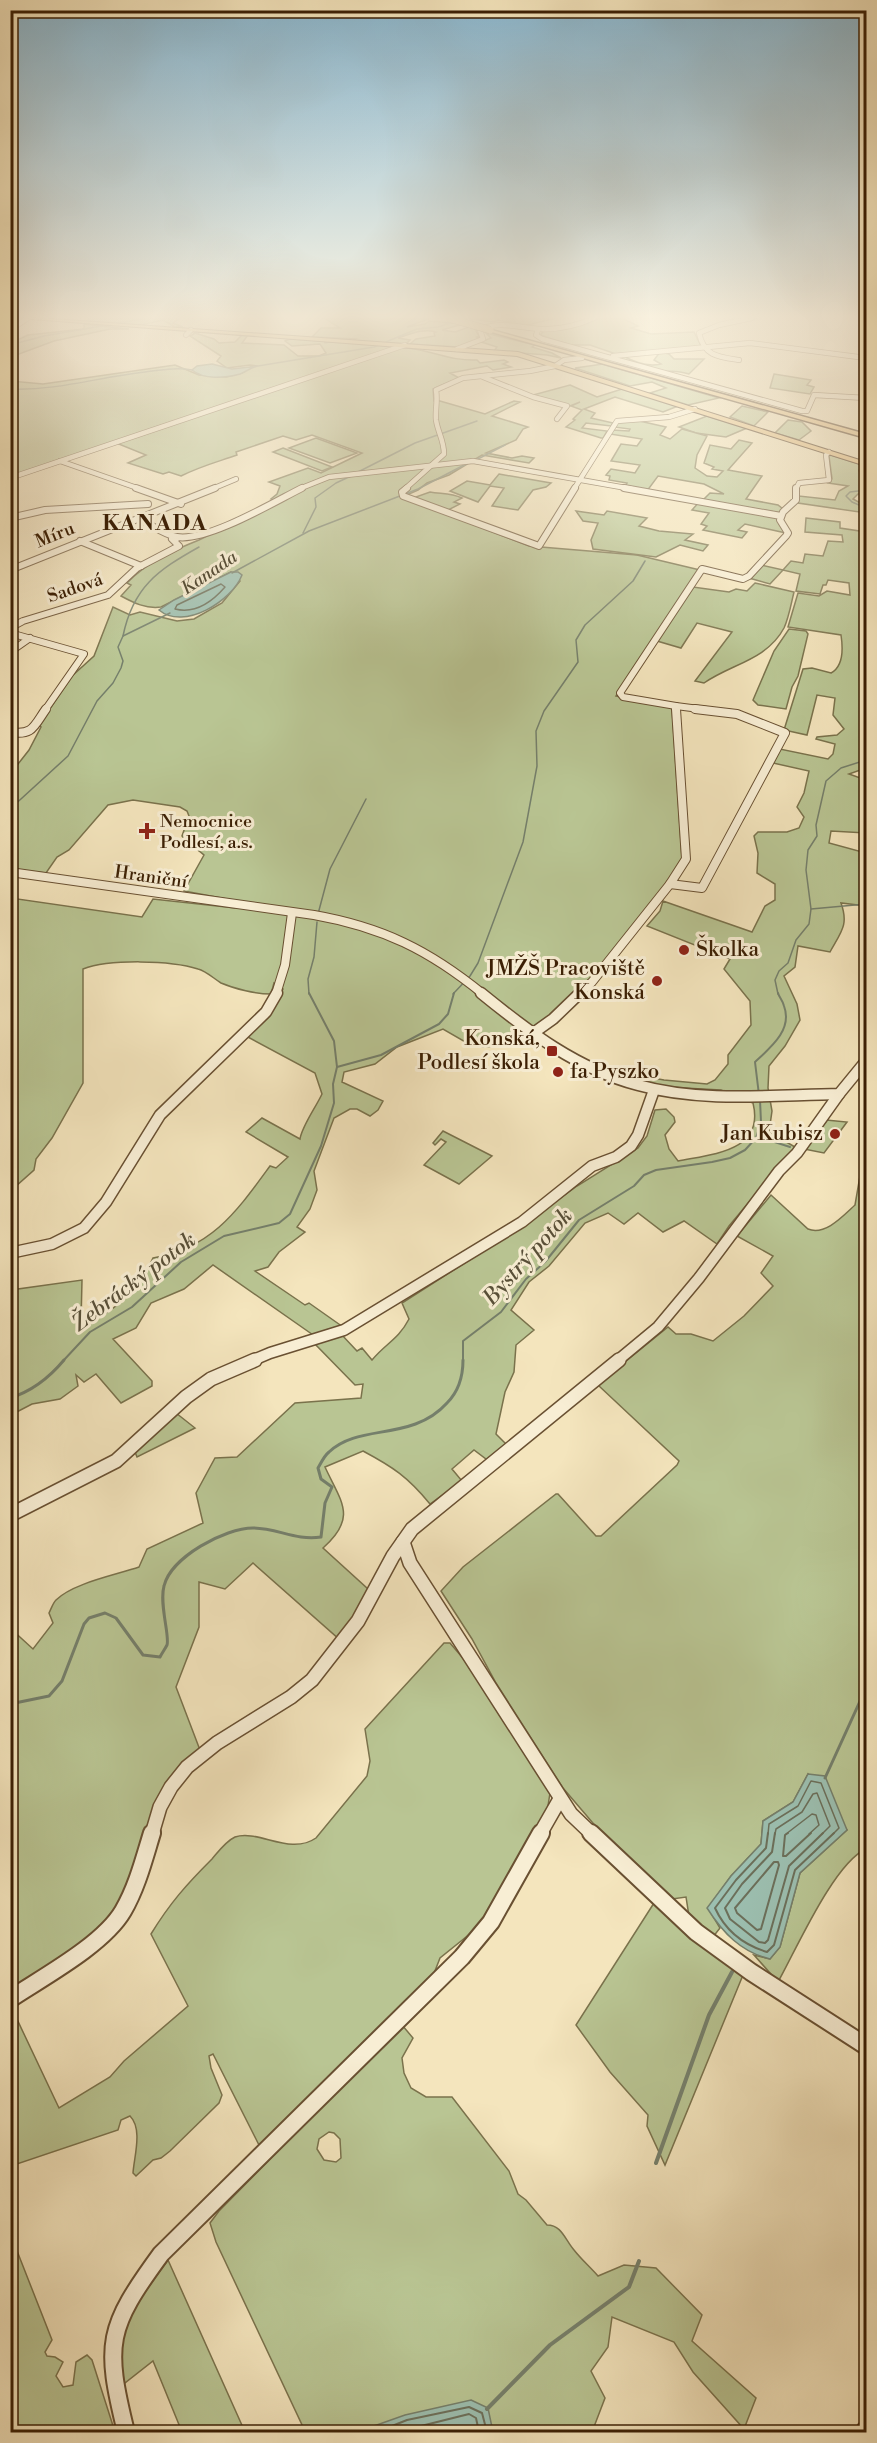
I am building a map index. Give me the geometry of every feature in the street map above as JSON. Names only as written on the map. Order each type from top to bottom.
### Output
[{"type":"main road","points":[[767,432],[867,464]]},
{"type":"street","points":[[10,478],[146,432]]},
{"type":"street","points":[[439,432],[444,440],[443,457],[402,492],[403,496],[538,546],[610,432]]},
{"type":"street","points":[[670,884],[702,888],[786,733],[737,714],[623,697],[620,693],[702,569],[743,579],[749,576],[787,534],[780,523],[781,516],[796,500],[797,485],[829,480],[826,455],[829,452]]},
{"type":"street","points":[[60,461],[181,504]]},
{"type":"street","points":[[152,492],[142,517],[177,537],[206,533],[228,525],[316,481],[329,477],[472,461],[781,516]]},
{"type":"street","name":"Míru","points":[[10,570],[142,517],[181,504],[236,479]]},
{"type":"street","points":[[10,518],[45,510],[148,504]]},
{"type":"street","name":"Sadová","points":[[10,628],[23,621],[113,592],[141,566],[179,546],[172,539],[177,537]]},
{"type":"street","points":[[80,541],[141,566]]},
{"type":"street","points":[[10,633],[81,652],[84,656],[27,734],[10,732]]},
{"type":"street","points":[[10,652],[30,638]]},
{"type":"street","points":[[532,1034],[553,1019],[592,982],[670,884],[686,860],[676,706]]},
{"type":"street","name":"Hraniční","points":[[10,872],[290,913],[370,928],[412,945],[452,968],[532,1034],[580,1062],[638,1086],[683,1094],[839,1094]]},
{"type":"street","points":[[10,1253],[52,1244],[76,1234],[91,1222],[120,1181],[160,1115],[266,1012],[275,1000],[280,986],[289,946],[290,913]]},
{"type":"street","points":[[10,1999],[81,1952],[108,1930],[132,1896],[160,1807],[171,1787],[187,1767],[205,1751],[291,1697],[312,1680],[358,1620],[387,1566],[423,1518],[526,1438],[672,1313],[778,1172],[797,1153],[839,1094],[867,1060]]},
{"type":"street","points":[[10,1515],[116,1461],[186,1397],[212,1379],[270,1353],[318,1340],[344,1330],[522,1222],[592,1166],[616,1157],[631,1146],[638,1135],[654,1090]]},
{"type":"street","points":[[403,1542],[415,1570],[560,1799],[595,1839],[696,1932],[751,1972],[867,2046]]},
{"type":"street","points":[[126,2433],[110,2363],[115,2323],[125,2303],[161,2254],[462,1957],[491,1922],[560,1799]]},
{"type":"green space","points":[[11,432],[521,432],[516,440],[486,453],[512,458],[522,456],[534,458],[529,463],[482,455],[449,475],[427,483],[402,497],[529,546],[637,555],[700,570],[616,696],[672,708],[682,858],[667,883],[588,983],[550,1017],[510,1046],[474,1047],[443,1029],[397,1047],[375,1064],[344,1072],[342,1082],[383,1101],[378,1110],[370,1116],[357,1109],[350,1109],[334,1118],[314,1171],[317,1190],[310,1209],[297,1227],[305,1232],[279,1252],[268,1267],[255,1271],[305,1305],[309,1303],[343,1327],[316,1337],[213,1265],[184,1289],[151,1303],[136,1328],[113,1339],[152,1381],[152,1386],[121,1403],[96,1374],[84,1382],[76,1375],[78,1386],[60,1399],[32,1404],[11,1415],[11,1290],[82,1280],[81,1323],[104,1314],[115,1307],[133,1289],[153,1258],[192,1246],[207,1236],[234,1212],[270,1166],[276,1168],[288,1157],[246,1132],[262,1118],[300,1139],[306,1122],[322,1094],[315,1073],[246,1036],[275,1006],[283,989],[274,983],[271,994],[252,992],[221,983],[198,969],[157,962],[124,962],[83,969],[83,1083],[52,1138],[36,1159],[34,1170],[11,1188],[11,898],[142,917],[153,899],[235,908],[238,901],[184,891],[204,855],[182,836],[189,816],[187,811],[180,807],[133,800],[108,805],[69,850],[57,857],[46,873],[11,869],[11,773],[29,750],[41,727],[39,725],[72,676],[94,656],[113,607],[130,615],[140,612],[177,621],[194,619],[222,603],[240,581],[231,572],[161,607],[140,605],[121,596],[131,585],[127,583],[152,563],[171,552],[278,501],[271,499],[277,494],[280,486],[269,482],[308,468],[321,473],[362,453],[312,435],[296,440],[283,436],[236,452],[237,455],[181,476],[169,472],[163,474],[128,463],[146,455],[114,442],[11,476]]},
{"type":"green space","points":[[582,432],[606,432],[601,438]]},
{"type":"green space","points":[[611,432],[662,432],[660,435],[670,439],[678,432],[693,432],[707,436],[697,455],[695,468],[707,476],[717,477],[723,471],[712,469],[714,467],[704,463],[710,445],[731,449],[739,440],[752,443],[728,470],[762,476],[746,499],[778,505],[783,509],[781,513],[703,500],[710,493],[724,494],[704,484],[658,476],[647,491],[625,487],[627,483],[609,480],[610,476],[606,475],[611,469],[635,473],[640,465],[611,461],[621,444],[637,446],[642,439],[610,434]]},
{"type":"green space","points":[[693,432],[738,432],[726,437]]},
{"type":"green space","points":[[776,432],[810,432],[799,440]]},
{"type":"green space","points":[[316,438],[357,453],[330,463],[289,448]]},
{"type":"green space","points":[[283,448],[332,467],[322,471],[273,452]]},
{"type":"green space","points":[[829,456],[866,466],[859,470],[861,478],[866,479],[866,494],[858,494],[853,499],[866,506],[866,513],[798,503],[799,496],[835,500],[839,491],[848,486],[828,483],[832,479]]},
{"type":"green space","points":[[499,474],[551,483],[546,487],[533,490],[518,510],[492,506],[504,488],[490,486],[478,502],[450,491],[467,481],[490,485]]},
{"type":"green space","points":[[430,492],[462,498],[454,502],[460,504],[446,511],[413,498]]},
{"type":"green space","points":[[700,501],[778,517],[779,524],[786,533],[745,524],[738,530],[747,532],[742,538],[703,530],[707,526],[701,524],[709,513],[692,510]]},
{"type":"green space","points":[[576,511],[604,515],[607,511],[647,518],[639,526],[659,531],[693,534],[685,540],[708,545],[703,551],[680,545],[656,557],[593,549],[591,540],[598,523],[583,521]]},
{"type":"green space","points":[[806,518],[840,522],[840,528],[866,532],[866,768],[849,774],[866,780],[866,833],[831,831],[829,843],[866,853],[866,906],[841,903],[844,923],[830,952],[798,946],[795,967],[784,976],[797,1004],[800,1020],[785,1046],[769,1066],[768,1088],[772,1111],[769,1132],[795,1147],[729,1226],[717,1244],[684,1221],[663,1232],[638,1213],[624,1224],[608,1213],[585,1223],[549,1266],[529,1282],[511,1310],[534,1330],[516,1345],[514,1372],[505,1392],[496,1434],[509,1447],[490,1462],[474,1450],[452,1469],[462,1481],[430,1504],[400,1473],[363,1451],[325,1467],[341,1500],[343,1518],[334,1537],[323,1548],[368,1589],[361,1606],[339,1639],[253,1563],[225,1589],[199,1582],[199,1627],[176,1687],[200,1750],[186,1763],[126,1899],[108,1925],[11,1993],[10,1628],[33,1649],[53,1623],[49,1613],[55,1601],[64,1594],[95,1580],[139,1567],[147,1549],[203,1523],[196,1493],[215,1458],[237,1457],[295,1403],[361,1398],[363,1384],[355,1385],[315,1344],[342,1335],[357,1351],[362,1348],[372,1360],[401,1332],[409,1319],[402,1303],[521,1227],[577,1186],[638,1148],[647,1136],[655,1110],[666,1109],[674,1117],[675,1122],[665,1135],[669,1149],[678,1161],[733,1148],[744,1141],[751,1132],[755,1119],[753,1103],[721,1090],[665,1087],[615,1071],[664,1080],[707,1084],[715,1080],[728,1064],[728,1055],[751,1025],[750,1001],[724,969],[730,959],[647,926],[660,911],[663,901],[752,932],[765,906],[775,900],[775,884],[757,873],[758,853],[754,836],[758,832],[787,832],[799,828],[804,817],[797,807],[804,793],[809,771],[773,763],[780,749],[828,759],[833,754],[835,744],[816,739],[817,737],[837,735],[844,729],[833,715],[835,698],[817,695],[807,735],[784,730],[803,669],[812,668],[831,673],[838,666],[842,656],[841,635],[788,627],[798,593],[819,596],[827,591],[850,595],[849,583],[828,580],[826,585],[823,585],[820,594],[796,591],[800,574],[783,570],[791,561],[803,563],[805,554],[823,556],[828,541],[843,542],[842,535],[805,532]]},
{"type":"green space","points":[[761,565],[783,570],[770,584],[749,578]]},
{"type":"green space","points":[[755,583],[794,592],[784,628],[768,647],[748,660],[704,683],[695,681],[732,632],[697,623],[681,648],[657,641],[693,587],[729,592],[736,589],[747,591]]},
{"type":"green space","points":[[789,629],[806,631],[808,634],[798,676],[792,687],[786,709],[758,705],[753,700],[774,651]]},
{"type":"green space","points":[[826,1120],[847,1122],[824,1153],[804,1149]]},
{"type":"green space","points":[[443,1131],[492,1156],[459,1184],[424,1165],[446,1142],[441,1139],[435,1145],[433,1143]]},
{"type":"green space","points":[[866,1163],[866,1849],[854,1857],[841,1871],[829,1889],[778,1982],[754,1955],[770,1959],[780,1947],[800,1873],[847,1830],[808,1774],[793,1802],[763,1821],[761,1844],[731,1876],[708,1908],[720,1928],[713,1937],[689,1916],[686,1897],[672,1899],[598,1829],[563,1788],[441,1591],[463,1567],[556,1494],[596,1536],[601,1536],[677,1465],[679,1461],[599,1386],[599,1383],[668,1327],[676,1334],[691,1334],[713,1341],[744,1316],[773,1286],[761,1273],[773,1256],[737,1236],[771,1195],[808,1229],[821,1230],[827,1227],[855,1205],[861,1170]]},
{"type":"green space","points":[[176,1413],[195,1428],[137,1457],[135,1452]]},
{"type":"green space","points":[[444,1643],[450,1643],[467,1663],[550,1793],[547,1812],[486,1916],[476,1929],[440,1958],[433,1976],[259,2145],[213,2054],[209,2056],[211,2068],[222,2095],[219,2103],[170,2151],[161,2158],[153,2160],[136,2176],[133,2173],[137,2136],[130,2116],[121,2120],[118,2130],[11,2166],[10,2010],[15,2015],[59,2108],[110,2077],[124,2061],[188,2006],[151,1934],[172,1904],[222,1847],[235,1837],[254,1836],[296,1844],[306,1843],[316,1838],[367,1776],[370,1761],[365,1729]]},
{"type":"green space","points":[[654,1903],[707,1950],[743,1975],[665,2165],[647,2126],[648,2115],[610,2072],[576,2025]]},
{"type":"green space","points":[[402,2025],[413,2038],[402,2058],[404,2073],[411,2088],[426,2097],[452,2097],[509,2171],[518,2194],[547,2225],[560,2230],[598,2276],[624,2265],[656,2268],[702,2315],[692,2341],[756,2398],[744,2429],[693,2372],[674,2342],[612,2317],[608,2347],[591,2371],[605,2398],[592,2432],[493,2432],[378,2426],[357,2432],[299,2432],[303,2427],[216,2242],[210,2223],[219,2211]],"holes":[[[329,2132],[334,2133],[340,2139],[341,2158],[336,2162],[324,2160],[317,2149],[319,2139]]]},
{"type":"green space","points":[[10,2233],[52,2340],[45,2352],[47,2356],[55,2357],[63,2362],[56,2376],[63,2387],[73,2385],[76,2362],[87,2355],[92,2360],[115,2432],[11,2432]]},
{"type":"green space","points":[[168,2260],[245,2432],[182,2432],[153,2361],[121,2386],[117,2353],[128,2315]]},
{"type":"water","points":[[231,572],[238,572],[242,575],[237,585],[218,603],[206,610],[181,617],[169,616],[159,610],[174,600]]},
{"type":"water","points":[[808,1774],[825,1776],[847,1830],[800,1873],[780,1947],[770,1959],[750,1952],[734,1940],[707,1908],[731,1876],[761,1844],[763,1821],[793,1802]]},
{"type":"water","points":[[471,2400],[488,2408],[493,2432],[357,2432],[405,2415]]},
{"type":"waterway","points":[[358,472],[415,443],[446,432]]},
{"type":"waterway","name":"Kanada","points":[[476,460],[505,445]]},
{"type":"waterway","name":"Kanada","points":[[232,573],[309,531],[418,489],[468,463]]},
{"type":"waterway","points":[[303,533],[316,507],[315,498],[336,483],[351,476]]},
{"type":"waterway","name":"Bystrý potok","points":[[866,490],[850,492],[846,496],[852,502],[866,508]]},
{"type":"waterway","points":[[123,636],[133,605],[149,582],[171,564],[199,547]]},
{"type":"waterway","name":"Žebrácký potok","points":[[453,994],[470,976],[478,963],[523,842],[537,766],[536,731],[544,711],[578,662],[576,640],[585,625],[633,581],[645,561]]},
{"type":"waterway","name":"Kanada","points":[[123,636],[170,613]]},
{"type":"waterway","name":"Kanada","points":[[10,809],[68,756],[97,701],[113,683],[121,668],[123,661],[118,647],[123,636]]},
{"type":"waterway","name":"Bystrý potok","points":[[811,909],[806,870],[808,850],[817,836],[816,825],[826,781],[841,768],[866,760]]},
{"type":"waterway","points":[[318,914],[330,869],[366,799]]},
{"type":"waterway","points":[[811,909],[866,904]]},
{"type":"waterway","name":"Bystrý potok","points":[[778,994],[775,980],[779,971],[788,963],[796,940],[809,924],[811,909]]},
{"type":"waterway","points":[[309,994],[308,979],[314,957],[317,922]]},
{"type":"waterway","points":[[309,993],[334,1041],[337,1067]]},
{"type":"waterway","name":"Žebrácký potok","points":[[337,1067],[381,1055],[439,1024],[448,1014],[454,993]]},
{"type":"waterway","name":"Bystrý potok","points":[[759,1095],[755,1062],[778,1038],[785,1023],[784,1006],[778,993]]},
{"type":"waterway","name":"Žebrácký potok","points":[[63,1361],[90,1332],[132,1307],[181,1262],[224,1236],[279,1223],[290,1214],[321,1146],[334,1103],[333,1084],[337,1067]]},
{"type":"waterway","name":"Bystrý potok","points":[[463,1360],[463,1341],[501,1312],[526,1279],[545,1262],[579,1220],[634,1186],[644,1175],[656,1170],[730,1158],[745,1150],[756,1138],[761,1122],[760,1100]]},
{"type":"waterway","points":[[759,1137],[790,1147]]},
{"type":"waterway","name":"Žebrácký potok","points":[[10,1398],[40,1383],[64,1360]]},
{"type":"waterway","name":"Bystrý potok","points":[[10,1704],[49,1696],[62,1681],[84,1624],[89,1618],[105,1613],[116,1618],[143,1655],[160,1657],[168,1641],[163,1593],[169,1575],[188,1555],[214,1539],[241,1529],[253,1528],[295,1536],[321,1537],[325,1503],[332,1487],[321,1479],[318,1468],[326,1455],[341,1443],[370,1434],[402,1428],[433,1415],[455,1393],[461,1377],[463,1360]]},
{"type":"waterway","points":[[825,1778],[866,1688]]},
{"type":"waterway","points":[[656,2163],[709,2015],[732,1972]]},
{"type":"waterway","points":[[487,2409],[550,2345],[629,2287],[639,2261]]},
{"type":"place","name":"Nemocnice Podlesí, a.s.","points":[[147,831]]},
{"type":"place","name":"Školka","points":[[684,950]]},
{"type":"place","name":"JMŽŠ Pracoviště Konská","points":[[657,981]]},
{"type":"place","name":"Konská, Podlesí škola","points":[[552,1051]]},
{"type":"place","name":"fa Pyszko","points":[[558,1072]]},
{"type":"place","name":"Jan Kubisz","points":[[835,1134]]},
{"type":"district","name":"KANADA","points":[[155,523]]}]
